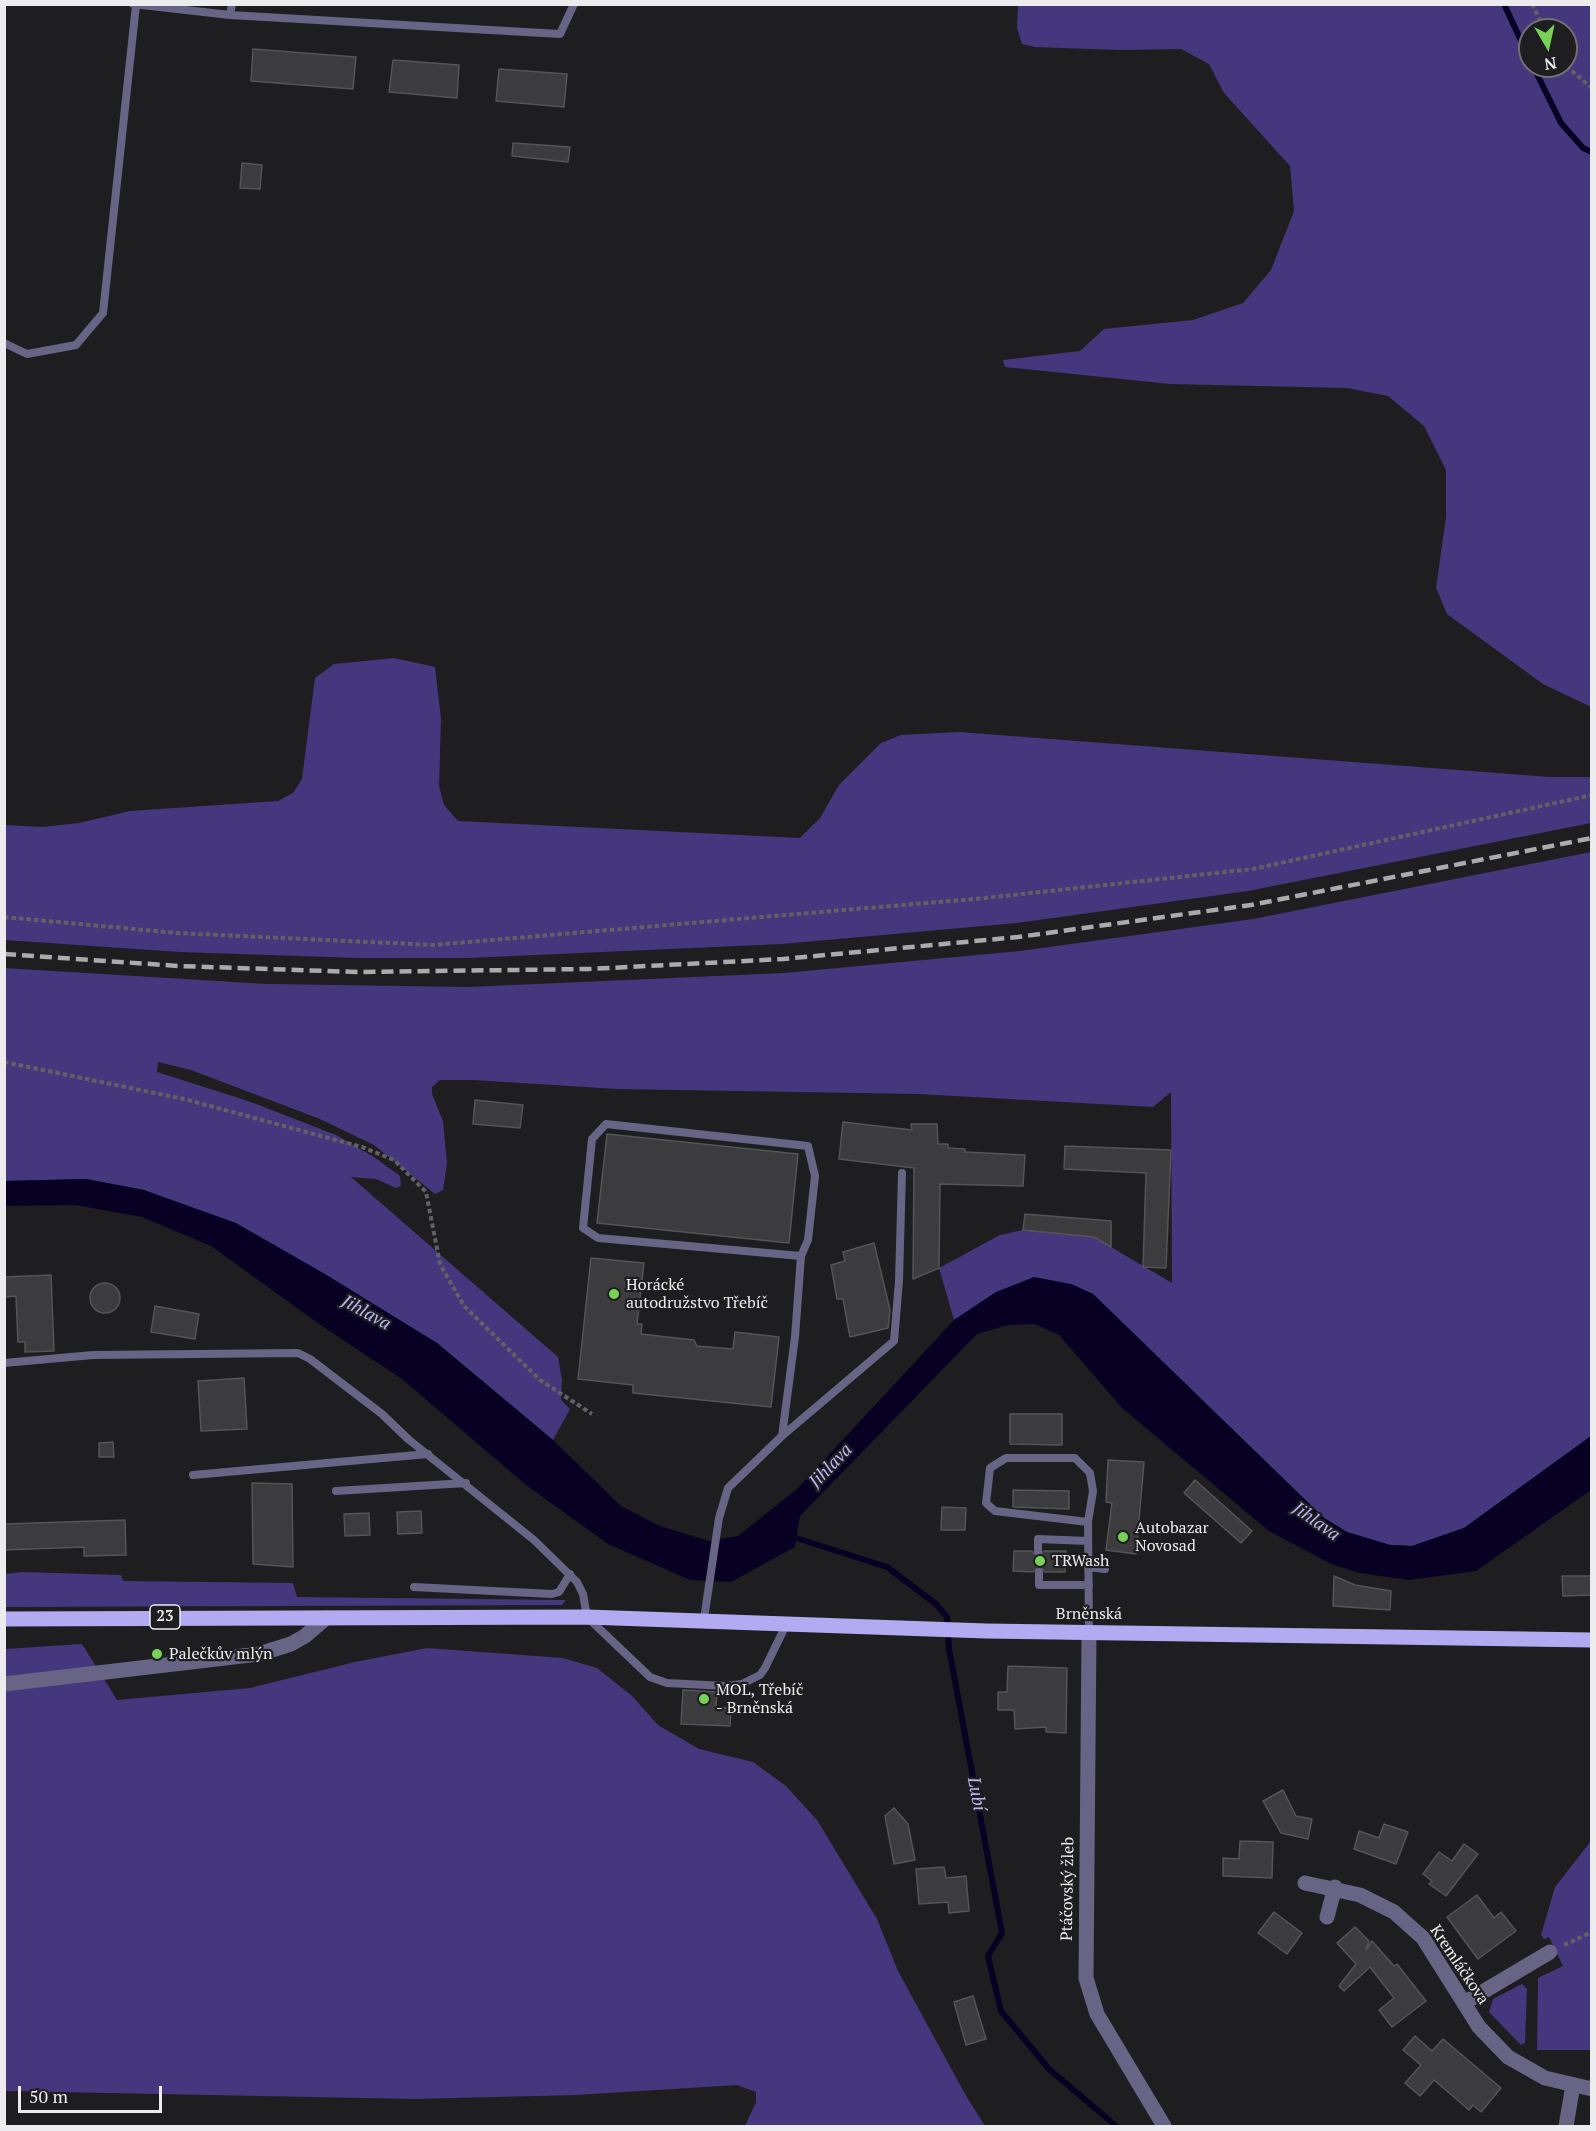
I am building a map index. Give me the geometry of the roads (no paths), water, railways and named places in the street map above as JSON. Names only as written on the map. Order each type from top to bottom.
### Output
[{"type":"main road","name":"23","points":[[4,1619],[586,1617]]},
{"type":"main road","name":"Brněnská","points":[[586,1617],[704,1619],[986,1631],[1592,1640]]},
{"type":"street","points":[[4,1684],[259,1654],[291,1644],[306,1636],[327,1618]]},
{"type":"street","name":"Ptáčovský žleb","points":[[1089,1633],[1086,1978],[1097,2014],[1164,2127]]},
{"type":"street","name":"Kremláčkova","points":[[1305,1882],[1335,1887],[1360,1895],[1394,1912],[1423,1938],[1479,2027],[1508,2057],[1545,2078],[1592,2089]]},
{"type":"street","points":[[1327,1917],[1335,1887]]},
{"type":"street","points":[[1464,2002],[1550,1952]]},
{"type":"street","points":[[1566,2127],[1573,2085]]},
{"type":"lane","points":[[230,15],[232,4]]},
{"type":"lane","points":[[4,343],[27,354],[76,345],[103,313],[134,5],[230,15],[560,34],[574,4]]},
{"type":"lane","points":[[782,1437],[795,1337],[801,1256],[808,1240],[815,1176],[808,1146],[606,1124],[592,1139],[583,1228],[598,1238],[801,1256]]},
{"type":"lane","points":[[704,1619],[719,1518],[728,1488],[782,1437],[894,1341],[899,1281],[902,1173]]},
{"type":"lane","points":[[4,1363],[93,1355],[298,1353],[310,1359],[355,1393],[534,1540],[570,1574],[583,1594],[586,1617],[657,1682],[726,1686],[742,1684],[760,1675],[788,1623]]},
{"type":"lane","points":[[193,1475],[428,1454]]},
{"type":"lane","points":[[1088,1522],[995,1511],[986,1503],[990,1468],[1006,1458],[1075,1458],[1090,1473],[1093,1491],[1088,1522],[1089,1633]]},
{"type":"lane","points":[[336,1491],[466,1484]]},
{"type":"lane","points":[[1038,1551],[1038,1539],[1088,1541]]},
{"type":"lane","points":[[1088,1567],[1105,1569]]},
{"type":"lane","points":[[1039,1572],[1039,1585],[1089,1585]]},
{"type":"lane","points":[[414,1587],[552,1594],[559,1592],[570,1574]]},
{"type":"water","name":"Jihlava","points":[[86,1179],[144,1190],[236,1223],[325,1274],[437,1343],[553,1440],[621,1506],[660,1526],[709,1541],[738,1536],[797,1489],[954,1320],[996,1292],[1034,1277],[1071,1284],[1093,1294],[1324,1518],[1347,1532],[1390,1545],[1412,1546],[1464,1528],[1591,1436],[1591,1490],[1476,1571],[1409,1580],[1360,1573],[1331,1564],[1269,1531],[1122,1408],[1059,1335],[1035,1324],[1008,1325],[977,1334],[800,1516],[795,1547],[731,1582],[690,1580],[608,1544],[526,1485],[402,1379],[322,1326],[211,1246],[142,1217],[75,1205],[5,1206],[4,1181]]},
{"type":"waterway","points":[[1504,4],[1518,34]]},
{"type":"waterway","points":[[1539,78],[1561,123],[1583,148],[1592,152]]},
{"type":"waterway","name":"Lubí","points":[[790,1536],[887,1567],[936,1604],[947,1617],[949,1649],[1002,1933],[988,1956],[1001,2011],[1049,2069],[1116,2126]]},
{"type":"railway","points":[[4,954],[179,966],[357,972],[589,969],[783,959],[1018,937],[1251,905],[1592,838]]},
{"type":"place","name":"Horácké autodružstvo Třebíč","points":[[614,1294]]},
{"type":"place","name":"Autobazar Novosad","points":[[1123,1537]]},
{"type":"place","name":"TRWash","points":[[1040,1561]]},
{"type":"place","name":"Palečkův mlýn","points":[[157,1654]]},
{"type":"place","name":"MOL, Třebíč - Brněnská","points":[[704,1699]]}]
